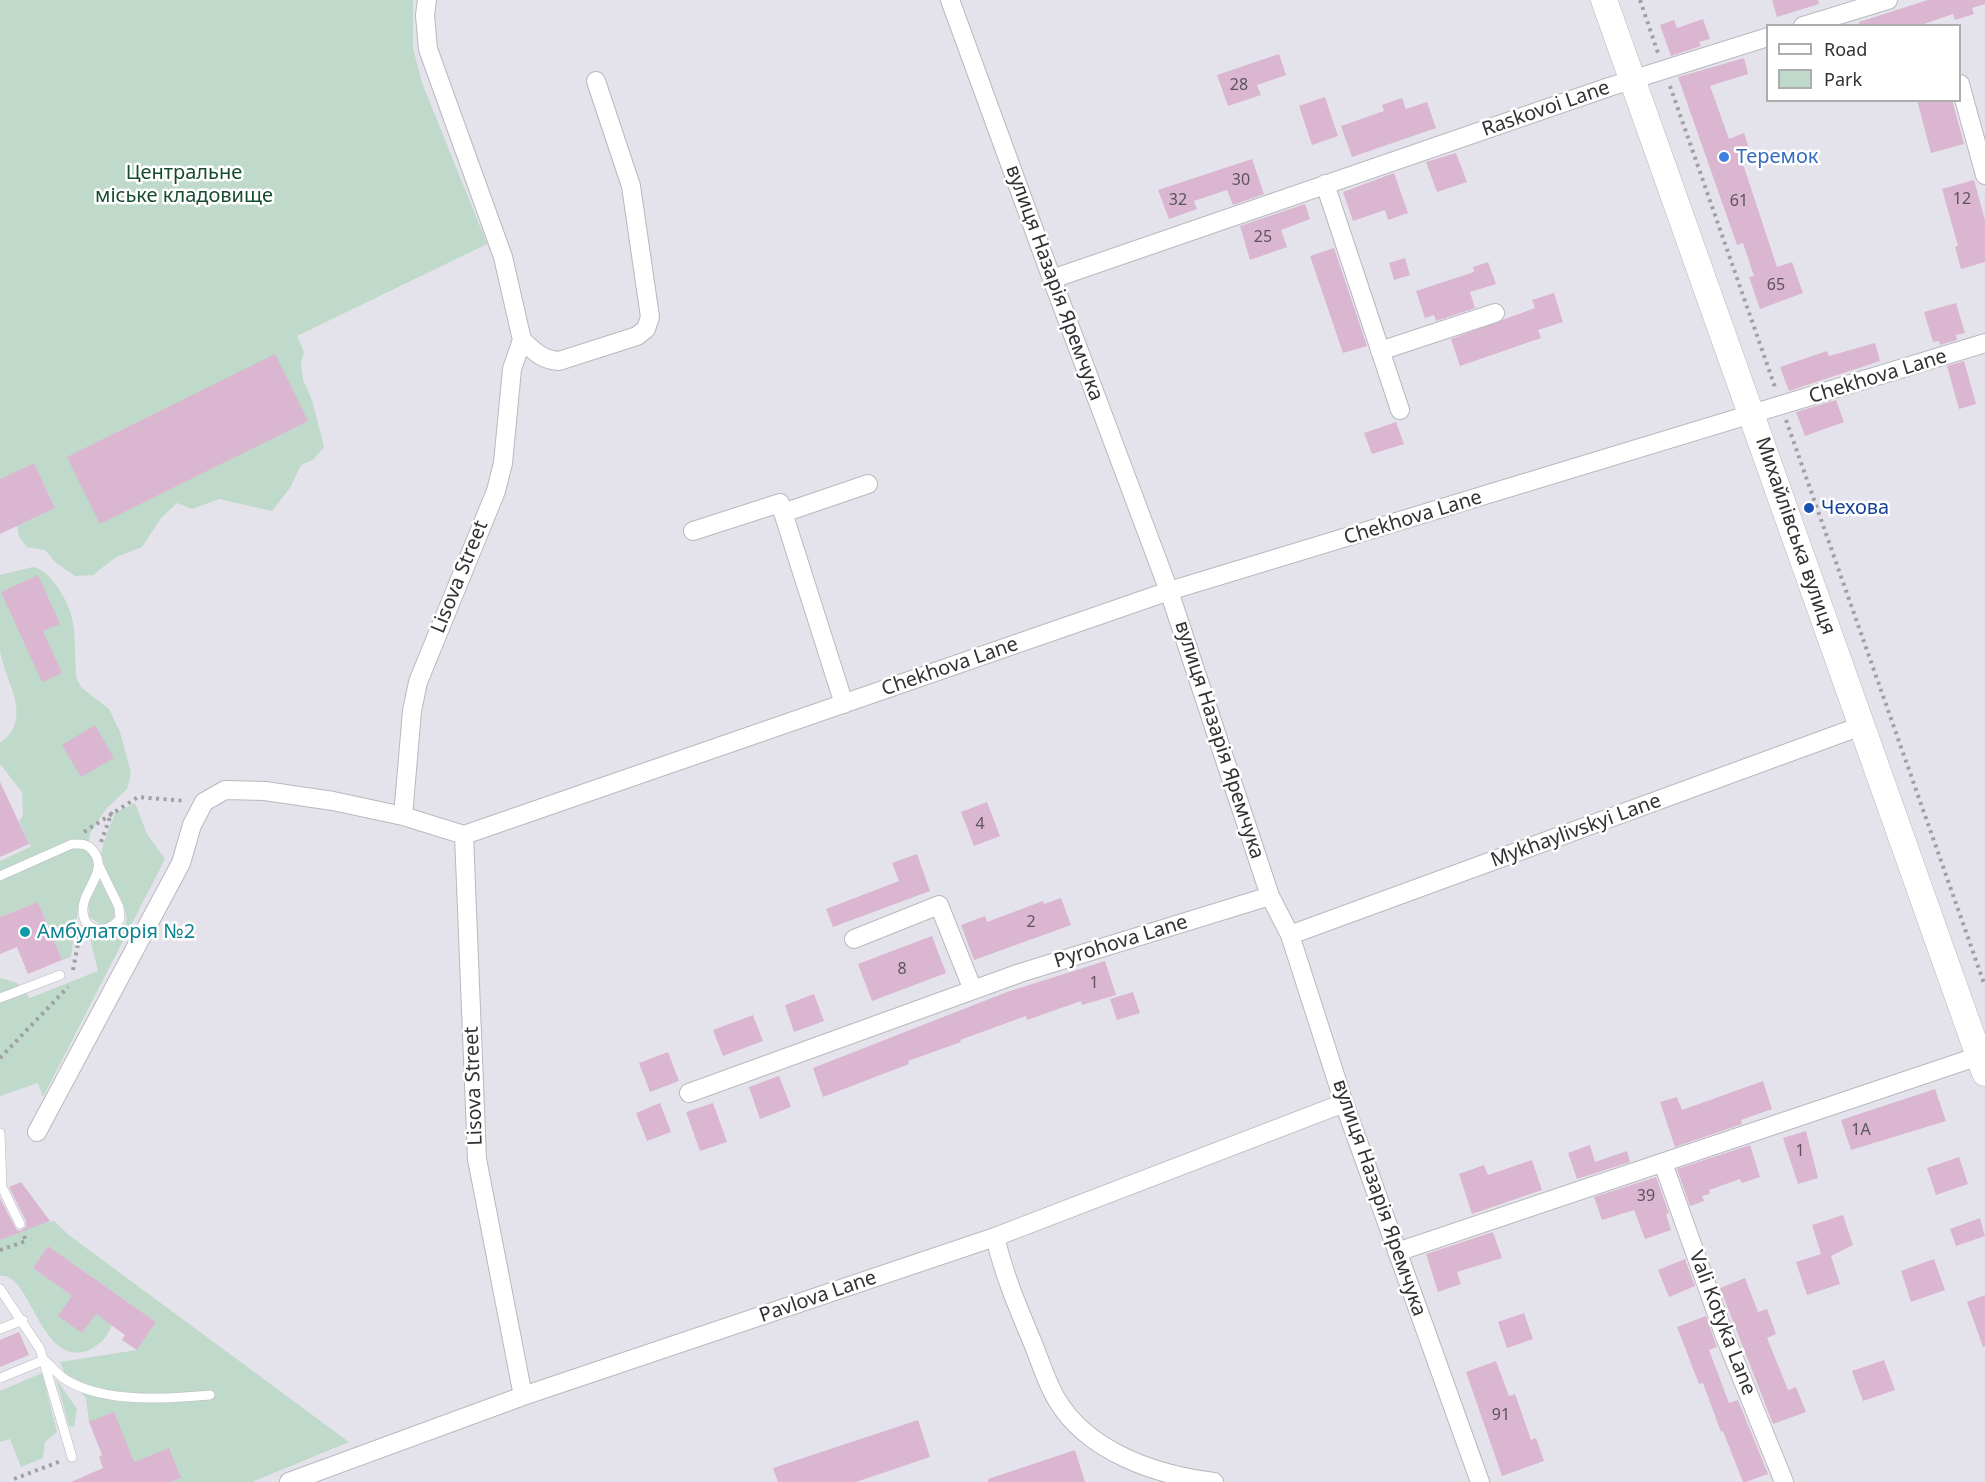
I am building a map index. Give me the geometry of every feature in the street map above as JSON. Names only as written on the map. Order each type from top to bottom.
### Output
[{"type":"main road","name":"Михайлівська вулиця","points":[[1604,0],[1982,1064]]},
{"type":"street","points":[[428,0],[425,23],[428,49],[503,257],[522,340],[538,355],[548,360],[559,361],[637,336],[646,329],[650,317],[650,304],[631,186],[596,81]]},
{"type":"street","name":"вулиця Назарія Яремчука","points":[[950,0],[1169,591],[1270,896],[1290,935],[1344,1103],[1479,1482]]},
{"type":"street","points":[[1807,24],[1843,6],[1888,0]]},
{"type":"street","name":"Raskovoi Lane","points":[[1052,279],[1664,69],[1766,37]]},
{"type":"street","points":[[1961,91],[1985,175]]},
{"type":"street","points":[[1326,184],[1400,410]]},
{"type":"street","points":[[1380,351],[1495,313]]},
{"type":"street","name":"Lisova Street","points":[[404,816],[412,711],[418,682],[496,491],[503,463],[512,369],[522,340]]},
{"type":"street","name":"Chekhova Lane","points":[[464,835],[1169,591],[1752,416],[1985,343]]},
{"type":"street","points":[[783,513],[868,484]]},
{"type":"street","points":[[693,531],[780,503],[844,704]]},
{"type":"street","name":"Mykhaylivskyi Lane","points":[[1290,935],[1862,726]]},
{"type":"street","points":[[37,1132],[181,863],[192,825],[204,802],[225,790],[265,791],[333,801],[404,816],[464,835]]},
{"type":"street","name":"Lisova Street","points":[[464,835],[477,1159],[523,1396]]},
{"type":"street","name":"Pyrohova Lane","points":[[689,1093],[973,990],[1270,896]]},
{"type":"street","points":[[854,939],[939,905],[973,990]]},
{"type":"street","points":[[1397,1252],[1663,1162],[1982,1064]]},
{"type":"street","name":"Pavlova Lane","points":[[289,1482],[523,1396],[995,1237],[1344,1103]]},
{"type":"street","name":"Vali Kotyka Lane","points":[[1663,1162],[1724,1334],[1784,1482]]},
{"type":"street","points":[[995,1237],[1007,1282],[1057,1400],[1085,1433],[1139,1465],[1192,1479],[1214,1482]]},
{"type":"lane","points":[[0,876],[72,844],[82,843],[90,847],[97,855],[99,866],[114,894],[120,919],[113,928],[103,931],[94,929],[86,922],[83,912],[85,900],[99,866]]},
{"type":"lane","points":[[0,998],[60,975]]},
{"type":"lane","points":[[0,1133],[2,1187],[21,1228]]},
{"type":"lane","points":[[0,1289],[23,1320],[44,1360],[72,1457]]},
{"type":"lane","points":[[0,1329],[23,1320]]},
{"type":"lane","points":[[0,1378],[44,1360]]},
{"type":"lane","points":[[44,1360],[71,1383],[104,1392],[155,1398],[210,1395]]},
{"type":"path","points":[[1640,0],[1985,986]]},
{"type":"path","points":[[72,844],[86,830],[138,797],[204,802]]},
{"type":"path","points":[[97,855],[112,812]]},
{"type":"path","points":[[72,977],[83,912]]},
{"type":"path","points":[[60,975],[74,970]]},
{"type":"path","points":[[0,1058],[60,998],[69,984]]},
{"type":"path","points":[[0,1250],[26,1240],[21,1228]]},
{"type":"path","points":[[14,1479],[72,1457]]},
{"type":"green space","name":"Центральне міське кладовище","points":[[0,0],[413,0],[413,48],[422,83],[487,244],[297,336],[304,352],[301,363],[303,380],[312,400],[324,447],[313,460],[301,465],[290,488],[272,511],[219,499],[192,509],[177,503],[161,518],[142,547],[116,557],[93,575],[75,576],[56,563],[45,550],[27,547],[19,537],[17,526],[55,508],[34,463],[0,479]]},
{"type":"green space","points":[[33,567],[41,570],[50,578],[65,600],[73,622],[77,680],[82,688],[109,709],[120,732],[131,773],[127,789],[106,809],[90,833],[88,851],[92,856],[94,869],[80,897],[71,957],[62,960],[38,902],[0,917],[0,861],[32,846],[19,821],[23,816],[22,792],[0,764],[0,743],[10,733],[16,722],[17,710],[0,649],[0,575]]},
{"type":"green space","points":[[135,803],[147,834],[165,859],[43,1097],[38,1083],[0,1096],[0,978],[17,983],[30,998],[98,971],[89,933],[107,937],[120,931],[126,923],[122,901],[103,867],[101,858],[103,847],[115,813]]},
{"type":"green space","points":[[100,880],[114,908],[114,917],[110,923],[103,925],[90,918],[89,913],[91,898]]},
{"type":"green space","points":[[54,1221],[70,1236],[349,1442],[252,1482],[170,1482],[180,1478],[134,1462],[89,1422],[86,1398],[65,1374],[60,1362],[137,1350],[156,1322],[48,1246],[33,1268],[112,1325],[98,1344],[91,1349],[74,1353],[60,1347],[48,1335],[20,1288],[11,1278],[0,1276],[0,1240],[33,1226]]},
{"type":"green space","points":[[42,1373],[57,1432],[45,1442],[43,1458],[21,1467],[10,1439],[0,1442],[0,1391]]},
{"type":"green space","points":[[56,1379],[77,1409],[74,1427],[69,1426]]},
{"type":"building","points":[[1772,0],[1818,0],[1819,4],[1777,17]]},
{"type":"building","points":[[1928,0],[1985,0],[1985,4],[1972,8],[1974,14],[1955,20],[1953,14],[1924,24],[1859,24],[1859,22]]},
{"type":"building","points":[[1703,19],[1710,39],[1699,42],[1701,46],[1671,56],[1660,25],[1674,20],[1677,28]]},
{"type":"building","points":[[1279,54],[1286,75],[1257,85],[1261,95],[1228,106],[1217,75]]},
{"type":"building","points":[[1744,58],[1748,74],[1710,86],[1729,139],[1744,133],[1751,154],[1741,158],[1777,267],[1792,262],[1803,293],[1760,309],[1749,277],[1754,276],[1743,243],[1737,245],[1678,77]]},
{"type":"building","points":[[1325,97],[1338,136],[1312,145],[1299,106]]},
{"type":"building","points":[[1402,98],[1406,109],[1427,102],[1436,128],[1352,157],[1341,126],[1384,111],[1382,105]]},
{"type":"building","points":[[1918,102],[1953,102],[1964,144],[1931,153]]},
{"type":"building","points":[[1456,153],[1467,182],[1437,192],[1426,162]]},
{"type":"building","points":[[1252,159],[1264,194],[1233,205],[1227,190],[1194,201],[1197,209],[1169,219],[1158,190]]},
{"type":"building","points":[[1394,173],[1408,213],[1388,220],[1385,210],[1353,221],[1343,192]]},
{"type":"building","points":[[1974,180],[1985,220],[1985,262],[1961,269],[1955,247],[1958,246],[1942,189]]},
{"type":"building","points":[[1305,204],[1310,219],[1281,230],[1287,247],[1250,260],[1240,226]]},
{"type":"building","points":[[1334,248],[1367,346],[1343,353],[1310,256]]},
{"type":"building","points":[[1405,258],[1410,275],[1394,280],[1389,263]]},
{"type":"building","points":[[1488,262],[1496,284],[1470,292],[1475,308],[1436,321],[1434,315],[1425,318],[1416,291],[1474,272],[1473,267]]},
{"type":"building","points":[[1554,293],[1563,322],[1538,330],[1541,338],[1460,366],[1451,339],[1535,308],[1532,300]]},
{"type":"building","points":[[1956,303],[1965,333],[1956,335],[1957,340],[1940,345],[1939,341],[1933,342],[1924,312]]},
{"type":"building","points":[[1875,343],[1880,361],[1789,391],[1780,367],[1827,351],[1829,356]]},
{"type":"building","points":[[275,354],[308,421],[100,524],[67,457]]},
{"type":"building","points":[[1964,361],[1976,404],[1959,409],[1947,366]]},
{"type":"building","points":[[1836,400],[1844,422],[1805,436],[1796,412]]},
{"type":"building","points":[[1396,422],[1404,444],[1372,454],[1364,433]]},
{"type":"building","points":[[34,463],[55,508],[0,534],[0,479]]},
{"type":"building","points":[[38,575],[60,624],[43,631],[62,673],[42,682],[1,592]]},
{"type":"building","points":[[95,725],[114,758],[81,777],[62,745]]},
{"type":"building","points":[[0,782],[29,844],[0,857]]},
{"type":"building","points":[[987,802],[1000,836],[974,846],[961,812]]},
{"type":"building","points":[[917,854],[930,891],[833,927],[826,909],[899,881],[892,863]]},
{"type":"building","points":[[1061,898],[1071,925],[974,960],[961,925],[985,916],[987,922],[1043,901],[1044,904]]},
{"type":"building","name":"Амбулаторія №2","points":[[38,902],[62,960],[28,974],[17,947],[0,954],[0,917]]},
{"type":"building","points":[[932,936],[946,973],[872,1001],[858,964]]},
{"type":"building","points":[[1105,961],[1116,995],[1082,1005],[1081,1001],[1027,1020],[1026,1016],[960,1040],[961,1042],[908,1061],[909,1064],[823,1097],[813,1068],[1007,992]]},
{"type":"building","points":[[1133,992],[1140,1013],[1117,1020],[1110,999]]},
{"type":"building","points":[[814,994],[824,1021],[794,1032],[785,1005]]},
{"type":"building","points":[[753,1015],[763,1041],[723,1056],[713,1030]]},
{"type":"building","points":[[668,1052],[679,1081],[650,1092],[639,1063]]},
{"type":"building","points":[[779,1076],[791,1107],[760,1119],[749,1087]]},
{"type":"building","points":[[1763,1081],[1772,1109],[1741,1120],[1742,1124],[1675,1147],[1660,1102],[1677,1097],[1682,1110]]},
{"type":"building","points":[[1935,1089],[1946,1121],[1851,1150],[1841,1120]]},
{"type":"building","points":[[660,1103],[671,1132],[647,1141],[636,1113]]},
{"type":"building","points":[[713,1103],[727,1142],[700,1151],[686,1112]]},
{"type":"building","points":[[1806,1131],[1818,1178],[1798,1184],[1783,1138]]},
{"type":"building","points":[[1590,1145],[1595,1162],[1627,1151],[1630,1162],[1577,1179],[1568,1153]]},
{"type":"building","points":[[1750,1145],[1760,1177],[1742,1183],[1740,1179],[1709,1190],[1710,1194],[1702,1196],[1704,1201],[1690,1206],[1677,1169]]},
{"type":"building","points":[[1959,1157],[1968,1184],[1936,1195],[1927,1168]]},
{"type":"building","points":[[1532,1160],[1542,1190],[1472,1214],[1459,1174],[1484,1165],[1488,1175]]},
{"type":"building","points":[[1656,1177],[1669,1213],[1666,1214],[1671,1230],[1645,1239],[1634,1210],[1602,1220],[1594,1197]]},
{"type":"building","points":[[21,1182],[50,1221],[0,1240],[0,1198],[16,1229],[20,1231],[26,1227],[26,1221],[9,1187]]},
{"type":"building","points":[[1843,1215],[1853,1245],[1831,1256],[1840,1284],[1807,1295],[1796,1262],[1821,1254],[1812,1225]]},
{"type":"building","points":[[1980,1218],[1985,1236],[1956,1246],[1950,1229]]},
{"type":"building","points":[[1493,1232],[1502,1258],[1457,1272],[1461,1284],[1438,1292],[1426,1254]]},
{"type":"building","points":[[48,1246],[156,1322],[137,1350],[122,1340],[125,1335],[96,1314],[82,1333],[58,1316],[72,1296],[33,1268]]},
{"type":"building","points":[[1685,1259],[1695,1286],[1669,1297],[1658,1270]]},
{"type":"building","points":[[1934,1259],[1945,1290],[1911,1302],[1901,1271]]},
{"type":"building","points":[[1745,1278],[1758,1312],[1767,1309],[1776,1334],[1767,1338],[1788,1390],[1796,1387],[1806,1412],[1773,1424],[1720,1288]]},
{"type":"building","points":[[1985,1295],[1985,1346],[1983,1347],[1967,1302]]},
{"type":"building","points":[[1524,1313],[1533,1339],[1507,1348],[1498,1322]]},
{"type":"building","points":[[1706,1316],[1717,1347],[1709,1350],[1729,1403],[1738,1400],[1768,1474],[1746,1482],[1743,1482],[1723,1431],[1721,1432],[1703,1383],[1699,1384],[1677,1327]]},
{"type":"building","points":[[19,1332],[29,1355],[0,1367],[0,1340]]},
{"type":"building","points":[[1884,1360],[1895,1390],[1863,1401],[1852,1371]]},
{"type":"building","points":[[1496,1361],[1509,1396],[1515,1394],[1531,1440],[1536,1438],[1544,1461],[1502,1476],[1466,1372]]},
{"type":"building","points":[[114,1412],[134,1462],[169,1448],[181,1478],[170,1482],[71,1482],[103,1468],[99,1457],[102,1455],[89,1422]]},
{"type":"building","points":[[918,1420],[930,1457],[856,1482],[778,1482],[773,1468]]},
{"type":"building","points":[[1075,1450],[1085,1482],[988,1482],[988,1479]]},
{"type":"place","name":"Теремок","points":[[1724,157]]},
{"type":"place","name":"Чехова","points":[[1809,508]]},
{"type":"place","name":"Амбулаторія №2","points":[[25,932]]}]
